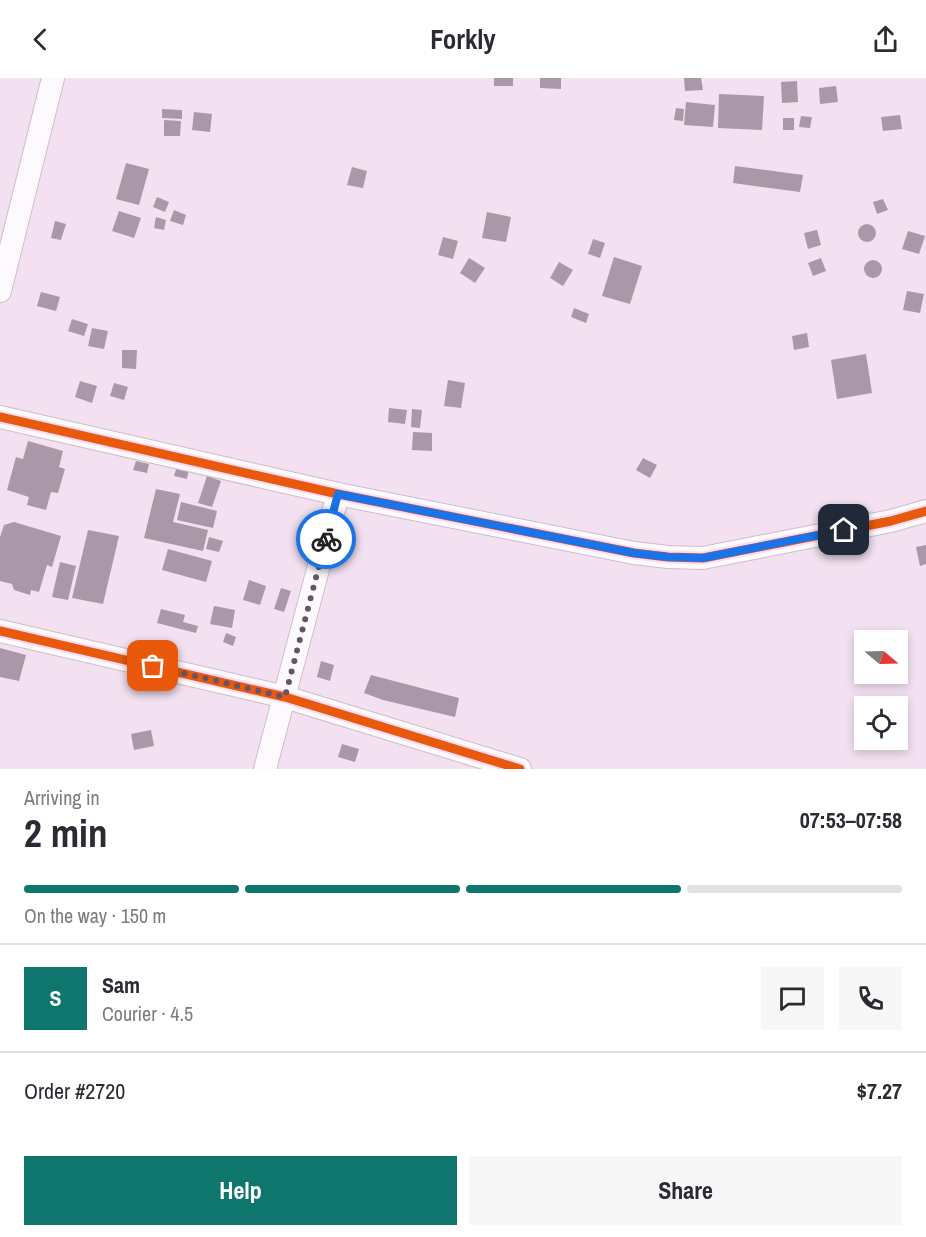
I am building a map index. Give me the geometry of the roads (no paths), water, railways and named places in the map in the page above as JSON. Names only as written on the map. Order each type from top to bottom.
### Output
[{"type":"street","points":[[0,291],[9,214],[53,78]]},
{"type":"street","points":[[0,417],[338,494],[634,553],[668,557],[703,558],[891,521],[926,511]]},
{"type":"street","points":[[265,769],[338,494]]},
{"type":"street","points":[[0,631],[285,697],[520,769]]}]
